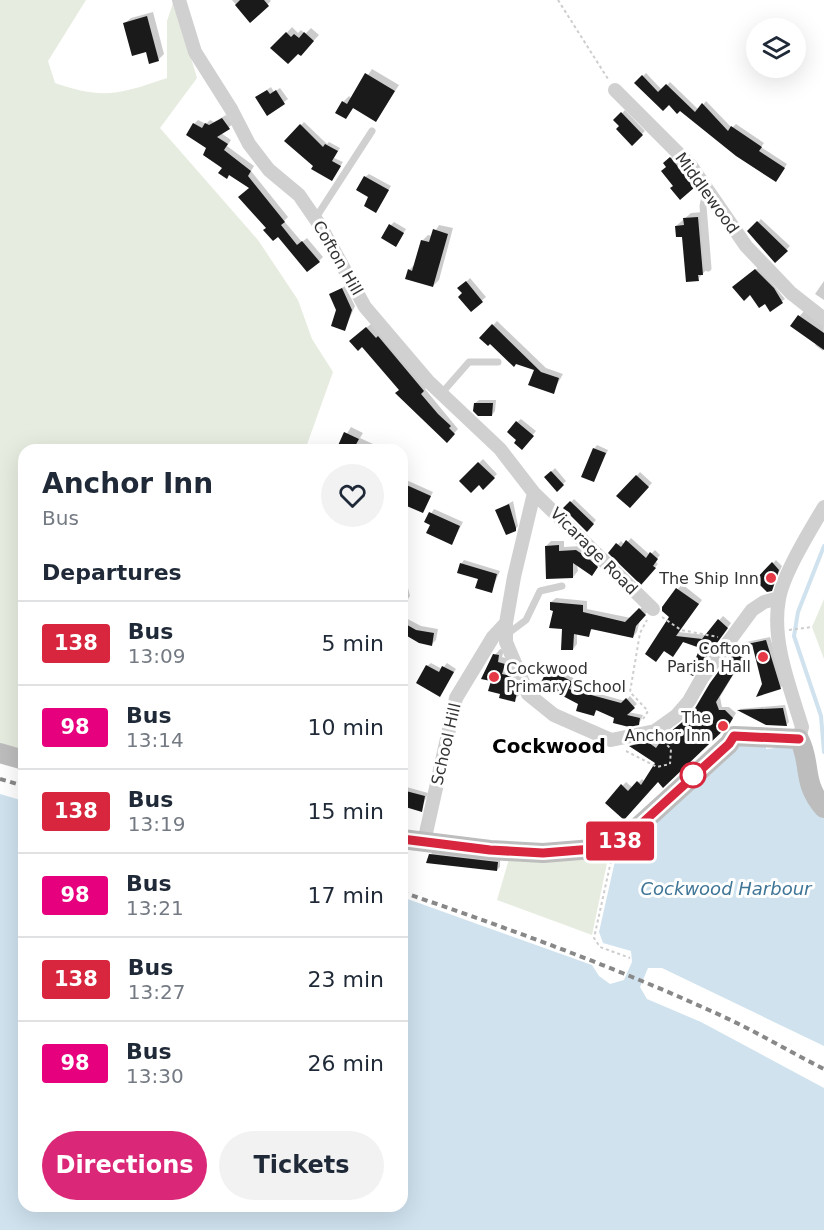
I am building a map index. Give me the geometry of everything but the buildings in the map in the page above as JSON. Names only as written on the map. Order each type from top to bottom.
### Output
[{"type":"street","name":"Cofton Hill","points":[[178,0],[195,52],[249,144],[269,170],[298,195],[315,219],[365,307],[441,394],[500,449],[534,492]]},
{"type":"street","name":"Middlewood","points":[[615,90],[691,166],[706,192],[746,246],[791,293],[824,319]]},
{"type":"street","name":"Vicarage Road","points":[[534,492],[653,609]]},
{"type":"street","points":[[534,492],[506,629],[508,648],[528,694],[554,715],[611,740],[653,736],[655,731],[682,709],[729,640],[753,610],[764,602],[779,598]]},
{"type":"street","points":[[824,507],[804,541],[779,598],[778,633],[802,727],[799,739],[804,747],[810,789],[824,808]]},
{"type":"street","name":"School Hill","points":[[424,842],[456,698],[493,637],[506,629]]},
{"type":"street","points":[[408,840],[543,853],[605,848],[628,836],[729,744],[734,736],[799,739]]},
{"type":"street","points":[[0,753],[18,758]]},
{"type":"lane","points":[[315,219],[372,131]]},
{"type":"lane","points":[[706,192],[703,206],[708,268]]},
{"type":"lane","points":[[441,394],[469,362],[498,362]]},
{"type":"lane","points":[[506,629],[525,620],[540,591],[562,586]]},
{"type":"path","points":[[558,0],[615,90]]},
{"type":"path","points":[[618,748],[657,767],[670,764],[671,749],[640,728],[648,711],[630,692],[640,633],[653,609],[681,630],[729,640]]},
{"type":"path","points":[[789,630],[812,627]]},
{"type":"path","points":[[615,844],[594,938],[600,947],[630,958]]},
{"type":"shaded area","points":[[0,0],[86,0],[48,61],[55,83],[86,92],[111,93],[167,78],[167,21],[174,0],[197,78],[160,128],[258,240],[298,300],[312,339],[333,372],[307,444],[18,444],[18,749],[0,744]]},
{"type":"shaded area","points":[[824,599],[824,659],[812,627]]},
{"type":"shaded area","points":[[610,849],[592,935],[497,900],[509,859]]},
{"type":"water","name":"Cockwood Harbour","points":[[766,741],[766,749],[791,746],[824,813],[824,1046],[662,968],[648,968],[640,987],[647,999],[701,1022],[824,1088],[824,1230],[0,1230],[0,794],[18,799],[18,1212],[408,1212],[408,899],[592,965],[599,976],[610,984],[624,980],[632,962],[631,951],[603,943],[599,932],[617,852],[738,742]]},
{"type":"waterway","points":[[824,546],[798,612],[794,636],[821,716],[824,752]]},
{"type":"railway","points":[[0,779],[18,784]]},
{"type":"railway","points":[[408,894],[604,965],[683,998],[735,1022],[824,1069]]},
{"type":"bus line","name":"138","points":[[408,840],[490,850],[543,853],[605,848],[628,836],[729,744],[734,736],[799,739]]},
{"type":"place","name":"The Ship Inn","points":[[771,578]]},
{"type":"place","name":"Cofton Parish Hall","points":[[763,657]]},
{"type":"place","name":"Cockwood Primary School","points":[[494,677]]},
{"type":"place","name":"The Anchor Inn","points":[[723,726]]},
{"type":"district","name":"Cockwood","points":[[549,746]]}]
